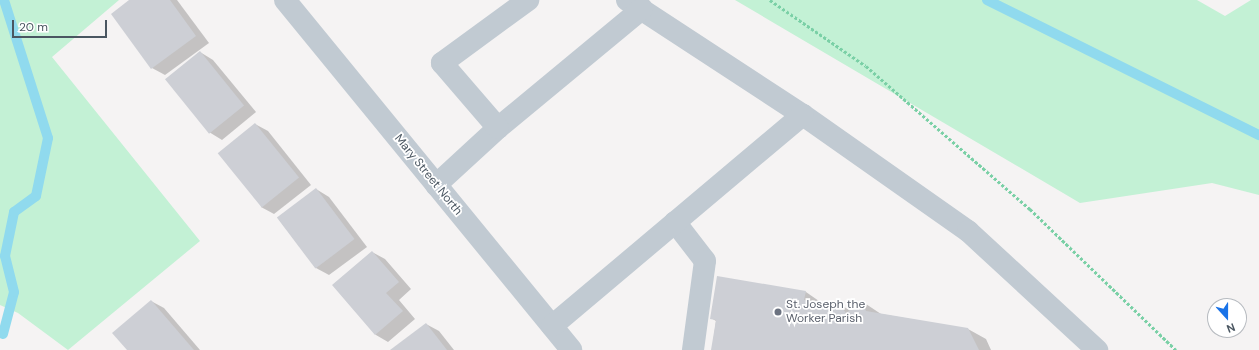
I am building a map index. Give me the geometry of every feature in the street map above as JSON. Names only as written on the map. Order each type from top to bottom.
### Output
[{"type":"street","name":"Mary Street North","points":[[285,0],[571,350]]},
{"type":"street","points":[[498,128],[442,63],[528,0]]},
{"type":"street","points":[[436,185],[635,5],[803,115],[968,231],[1097,350]]},
{"type":"street","points":[[552,326],[803,115]]},
{"type":"street","points":[[675,222],[705,261],[692,350]]},
{"type":"path","points":[[770,0],[866,66],[1030,209],[1176,350]]},
{"type":"green space","points":[[0,0],[119,0],[52,57],[200,241],[68,350],[18,313],[0,305]]},
{"type":"green space","points":[[735,0],[1197,0],[1225,16],[1251,0],[1259,0],[1259,195],[1212,183],[1080,203]]},
{"type":"building","points":[[129,0],[170,0],[196,36],[151,69],[111,14]]},
{"type":"building","points":[[200,51],[244,105],[209,134],[165,79]]},
{"type":"building","points":[[255,123],[299,177],[262,208],[218,153]]},
{"type":"building","points":[[316,188],[355,239],[315,269],[277,217]]},
{"type":"building","points":[[372,251],[399,282],[386,293],[403,311],[375,335],[332,285]]},
{"type":"building","name":"St. Joseph the Worker Parish","points":[[717,276],[806,291],[804,300],[825,304],[826,309],[837,301],[846,313],[862,301],[866,311],[968,328],[979,350],[711,350],[716,320],[710,319]]},
{"type":"building","points":[[151,300],[194,350],[127,350],[112,333]]},
{"type":"building","points":[[426,323],[447,350],[390,350]]},
{"type":"waterway","points":[[3,334],[14,292],[5,256],[14,212],[36,196],[48,138],[4,0]]},
{"type":"waterway","points":[[987,0],[1259,135]]},
{"type":"place","name":"St. Joseph the Worker Parish","points":[[778,312]]}]
